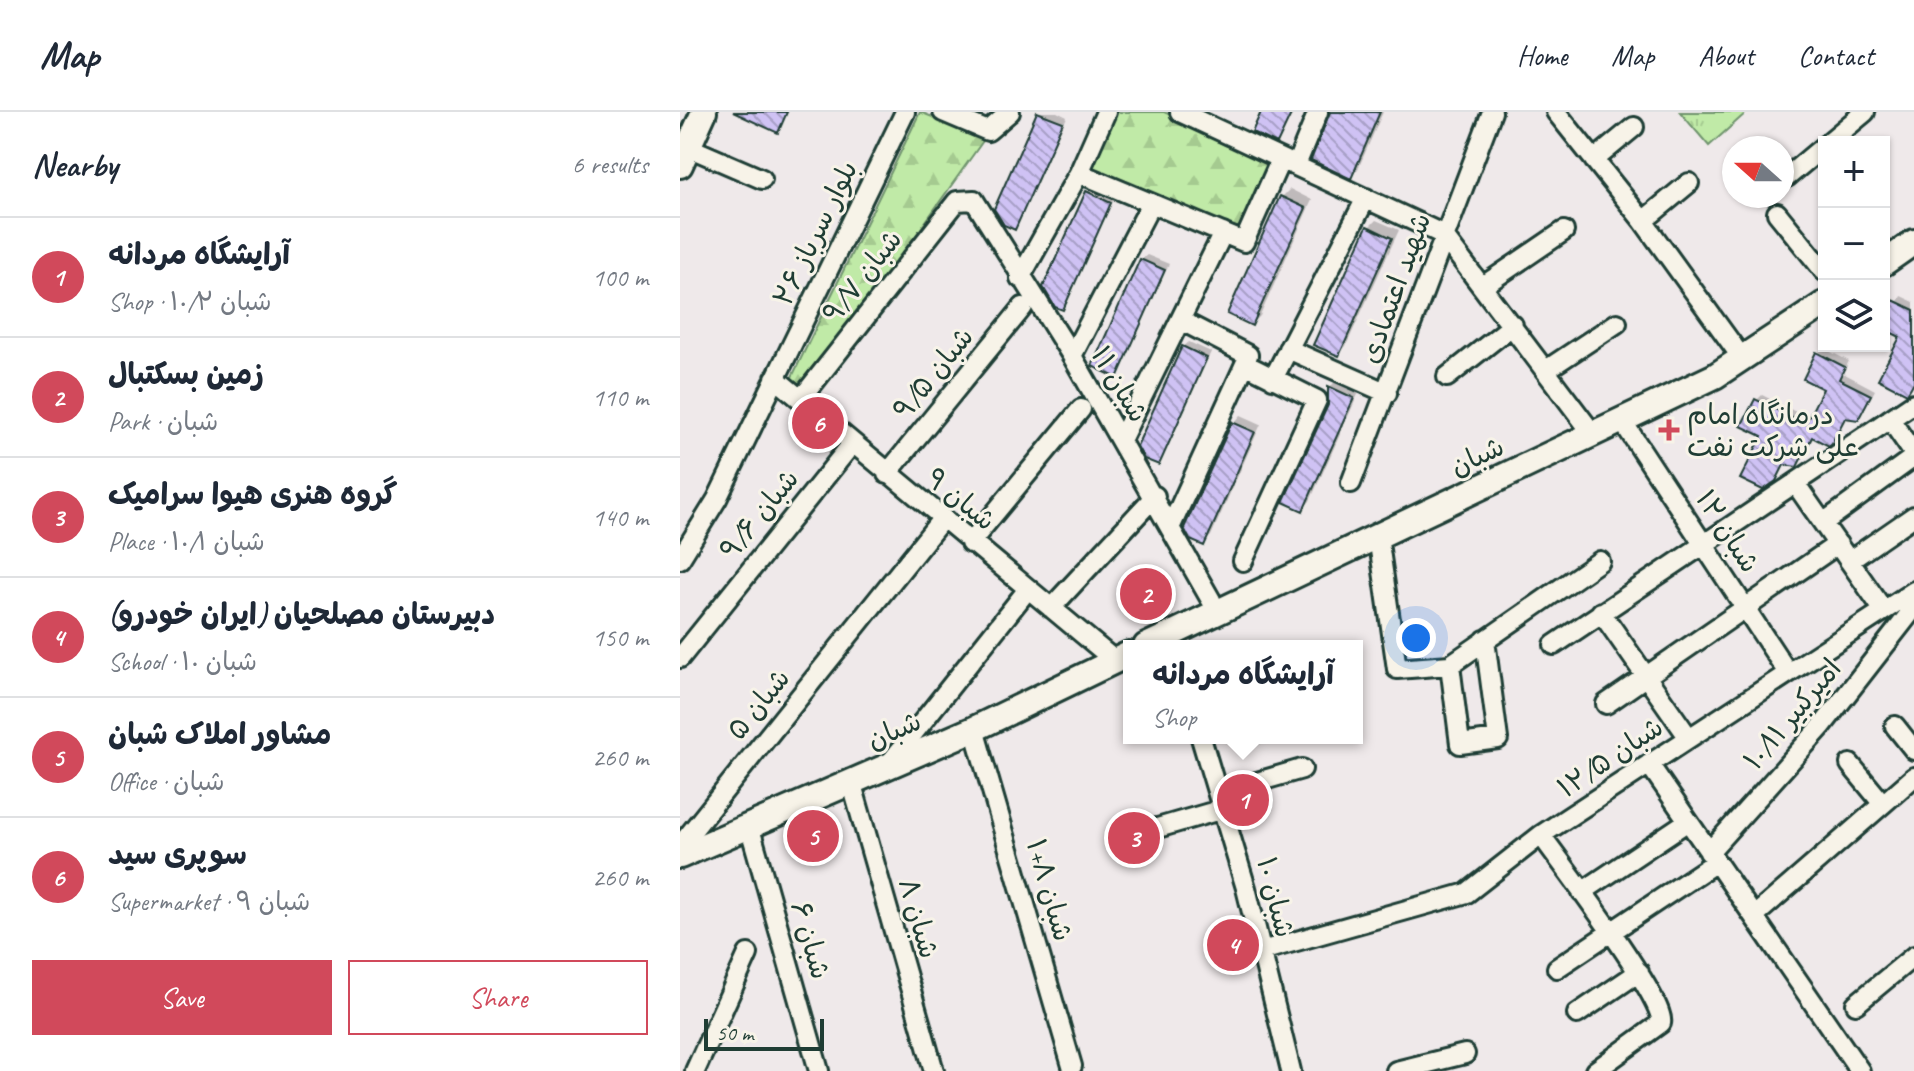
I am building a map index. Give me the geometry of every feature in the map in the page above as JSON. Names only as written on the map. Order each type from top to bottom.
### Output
[{"type":"street","points":[[704,112],[684,156],[762,179]]},
{"type":"street","name":"۲۶ بلوار سرباز","points":[[680,559],[717,499],[905,112]]},
{"type":"street","points":[[943,112],[988,131],[1010,112]]},
{"type":"street","points":[[1020,278],[1079,173],[1106,112]]},
{"type":"street","points":[[1180,112],[1223,120],[1288,162],[1442,234],[1593,434]]},
{"type":"street","points":[[1079,173],[1244,242],[1318,112]]},
{"type":"street","name":"شهید اعتمادی","points":[[1351,483],[1387,393],[1442,234],[1492,112]]},
{"type":"street","points":[[1556,112],[1643,221],[1742,358]]},
{"type":"street","points":[[1836,136],[1865,112]]},
{"type":"street","points":[[1594,160],[1634,127]]},
{"type":"street","points":[[1794,171],[1818,151]]},
{"type":"street","points":[[1643,221],[1689,183]]},
{"type":"street","points":[[1273,379],[1366,198]]},
{"type":"street","name":"۱۱ شبان","points":[[974,200],[1155,496],[1211,600]]},
{"type":"street","name":"۹/۷ شبان","points":[[801,399],[957,201],[974,200]]},
{"type":"street","points":[[1072,356],[1151,204]]},
{"type":"street","points":[[1777,213],[1818,264]]},
{"type":"street","points":[[1483,286],[1564,231]]},
{"type":"street","points":[[1121,440],[1223,233]]},
{"type":"street","points":[[1890,259],[1914,242]]},
{"type":"street","name":"۹/۵ شبان","points":[[887,474],[1023,307]]},
{"type":"street","name":"شبان","points":[[1173,640],[1378,536],[1715,376],[1818,308]]},
{"type":"street","points":[[1171,526],[1248,355],[1180,320]]},
{"type":"street","points":[[1546,370],[1617,323]]},
{"type":"street","points":[[1447,377],[1513,325]]},
{"type":"street","points":[[1288,349],[1387,393]]},
{"type":"street","points":[[1243,561],[1317,400],[1245,364]]},
{"type":"street","name":"۹ شبان","points":[[775,378],[970,543],[1051,608],[1121,657]]},
{"type":"street","points":[[1554,645],[1914,403]]},
{"type":"street","points":[[970,543],[1081,409]]},
{"type":"street","name":"۱۲ شبان","points":[[1621,419],[1788,673]]},
{"type":"street","points":[[1823,523],[1914,456],[1890,419]]},
{"type":"street","name":"۹/۶ شبان","points":[[681,658],[851,445]]},
{"type":"street","points":[[1795,483],[1882,608]]},
{"type":"street","points":[[1051,608],[1155,496]]},
{"type":"street","points":[[1849,561],[1914,516]]},
{"type":"street","name":"۵ شبان","points":[[680,846],[942,519]]},
{"type":"street","points":[[1378,536],[1397,669],[1450,665],[1600,561]]},
{"type":"street","points":[[1606,704],[1838,544]]},
{"type":"street","points":[[889,764],[1028,589]]},
{"type":"street","name":"۱۲/۵ شبان","points":[[1261,951],[1467,893],[1541,835],[1882,608],[1914,591]]},
{"type":"street","name":"۱۰/۱۱ امیرکبیر","points":[[1557,968],[1610,931],[1664,907],[1713,857],[1822,726],[1914,608]]},
{"type":"street","points":[[1601,612],[1689,738]]},
{"type":"street","points":[[1450,665],[1460,744],[1498,739],[1485,640]]},
{"type":"street","name":"شبان","points":[[680,856],[974,729],[1121,657]]},
{"type":"street","points":[[1895,726],[1914,750]]},
{"type":"street","name":"۱+۸ شبان","points":[[974,729],[1072,1066]]},
{"type":"street","name":"۱۰ شبان","points":[[1203,744],[1221,801],[1291,1071]]},
{"type":"street","points":[[1649,764],[1860,1071]]},
{"type":"street","points":[[1850,764],[1883,804]]},
{"type":"street","points":[[1130,836],[1302,769]]},
{"type":"street","points":[[1760,911],[1914,777]]},
{"type":"street","name":"۸ شبان","points":[[851,781],[934,1071]]},
{"type":"street","points":[[1582,892],[1636,865],[1688,821]]},
{"type":"street","name":"۶ شبان","points":[[749,825],[819,1071]]},
{"type":"street","points":[[1541,835],[1639,972],[1663,1019],[1595,1071]]},
{"type":"street","points":[[695,1071],[748,954]]},
{"type":"street","points":[[1856,1004],[1914,956]]},
{"type":"street","points":[[1577,1014],[1639,972]]},
{"type":"street","points":[[1396,1071],[1465,1054]]},
{"type":"green space","points":[[920,112],[985,138],[892,269],[798,385],[791,379]]},
{"type":"green space","points":[[1111,112],[1164,112],[1272,158],[1239,236],[1086,171]]},
{"type":"green space","points":[[1680,112],[1747,112],[1709,146]]},
{"type":"building","points":[[733,112],[787,112],[778,133]]},
{"type":"building","points":[[1037,112],[1063,122],[1015,230],[1004,225],[994,209]]},
{"type":"building","points":[[1261,112],[1292,112],[1277,144],[1252,132]]},
{"type":"building","points":[[1330,112],[1380,112],[1351,179],[1311,160]]},
{"type":"building","points":[[1086,191],[1111,203],[1063,310],[1055,307],[1043,287]]},
{"type":"building","points":[[1280,196],[1306,208],[1252,326],[1227,314]]},
{"type":"building","points":[[1367,226],[1392,238],[1339,356],[1313,345]]},
{"type":"building","points":[[1140,259],[1165,270],[1117,378],[1092,366]]},
{"type":"building","points":[[1893,300],[1914,310],[1914,382],[1907,394],[1878,379],[1900,337],[1890,332],[1890,306]]},
{"type":"building","points":[[1182,346],[1207,358],[1159,465],[1144,459],[1137,446]]},
{"type":"building","points":[[1816,352],[1845,367],[1839,379],[1871,395],[1858,420],[1845,418],[1829,446],[1812,437],[1797,467],[1784,465],[1776,481],[1763,490],[1740,479],[1762,436],[1741,426],[1755,399],[1805,424],[1823,389],[1803,379]]},
{"type":"building","points":[[1328,386],[1354,398],[1303,511],[1283,502],[1328,405]]},
{"type":"building","points":[[1232,422],[1255,432],[1204,546],[1190,540],[1184,528]]},
{"type":"place","name":"سوپری سید","points":[[818,423]]},
{"type":"place","name":"درمانگاه امام علی شرکت نفت","points":[[1669,430]]},
{"type":"place","name":"زمین بسکتبال","points":[[1146,594]]},
{"type":"place","name":"آرایشگاه مردانه","points":[[1243,800]]},
{"type":"place","name":"مشاور املاک شبان","points":[[813,836]]},
{"type":"place","name":"گروه هنری هیوا سرامیک","points":[[1134,838]]},
{"type":"place","name":"دبیرستان مصلحیان (ایران خودرو)","points":[[1233,945]]}]
